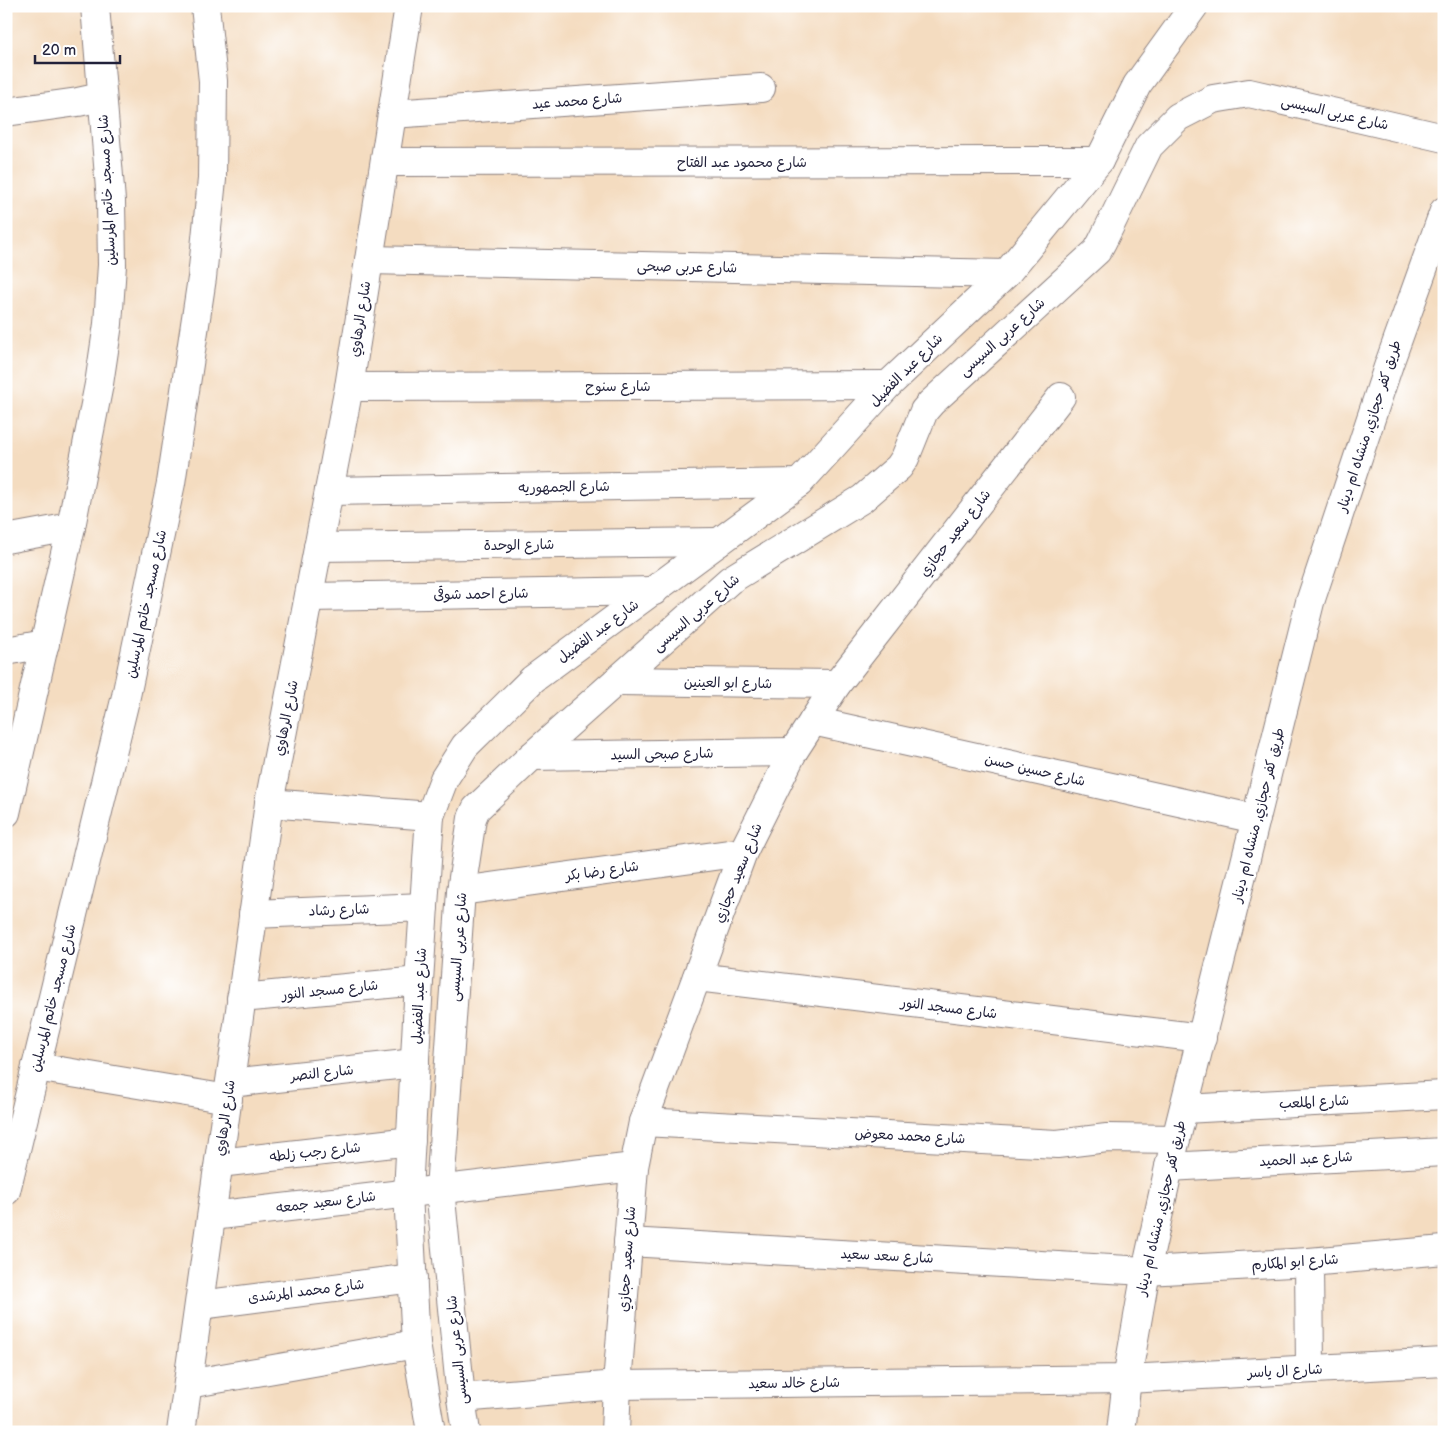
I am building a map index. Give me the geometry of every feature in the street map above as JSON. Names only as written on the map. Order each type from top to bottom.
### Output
[{"type":"street","name":"شارع مسجد خاتم المرسلين","points":[[6,813],[12,767],[45,644],[71,527],[99,384],[108,324],[112,265],[110,201],[95,6]]},
{"type":"street","name":"شارع مسجد خاتم المرسلين","points":[[6,1191],[126,696],[171,483],[202,278],[212,179],[213,81],[205,6]]},
{"type":"street","name":"شارع الرهاوي","points":[[181,1432],[269,803],[349,386],[409,6]]},
{"type":"street","name":"شارع عبد الفضيل","points":[[428,1431],[416,1344],[408,1192],[430,816],[444,779],[465,746],[534,679],[799,483],[888,385],[1006,274],[1099,162],[1137,85],[1194,6]]},
{"type":"street","name":"شارع محمد عيد","points":[[392,114],[761,88]]},
{"type":"street","name":"شارع عربى السيسى","points":[[466,1432],[440,1189],[462,891],[474,813],[532,756],[730,580],[862,499],[899,467],[905,458],[924,411],[931,403],[1097,251],[1149,146],[1178,117],[1213,99],[1249,94],[1444,138]]},
{"type":"street","points":[[6,112],[101,97]]},
{"type":"street","name":"شارع محمود عبد الفتاح","points":[[385,162],[1099,162]]},
{"type":"street","name":"طريق كفر حجازي, منشاه ام دينار","points":[[1121,1432],[1127,1379],[1146,1270],[1169,1167],[1310,602],[1389,364],[1444,211]]},
{"type":"street","name":"شارع عربى صبحى","points":[[369,260],[1006,274]]},
{"type":"street","name":"شارع سنوح","points":[[349,386],[888,385]]},
{"type":"street","name":"شارع سعيد حجازي","points":[[615,1432],[634,1167],[643,1122],[743,852],[793,752],[837,684],[1061,397]]},
{"type":"street","name":"شارع الجمهوريه","points":[[329,492],[799,483]]},
{"type":"street","points":[[6,539],[71,527]]},
{"type":"street","name":"شارع الوحدة","points":[[318,547],[719,542]]},
{"type":"street","name":"شارع احمد شوقى","points":[[309,597],[654,591]]},
{"type":"street","points":[[6,651],[45,644]]},
{"type":"street","name":"شارع ابو العينين","points":[[618,681],[837,684]]},
{"type":"street","name":"شارع حسين حسن","points":[[813,720],[1256,819]]},
{"type":"street","name":"شارع صبحى السيد","points":[[532,756],[793,752]]},
{"type":"street","points":[[269,803],[430,816]]},
{"type":"street","name":"شارع رضا بكر","points":[[462,891],[743,852]]},
{"type":"street","name":"شارع رشاد","points":[[254,914],[424,907]]},
{"type":"street","name":"شارع مسجد النور","points":[[697,978],[1202,1038]]},
{"type":"street","name":"شارع مسجد النور","points":[[241,998],[419,981]]},
{"type":"street","name":"شارع النصر","points":[[36,1067],[229,1091],[415,1063]]},
{"type":"street","name":"شارع الملعب","points":[[1184,1109],[1444,1096]]},
{"type":"street","name":"شارع محمد معوض","points":[[643,1122],[1057,1144],[1107,1138],[1176,1139]]},
{"type":"street","name":"شارع رجب زلطه","points":[[219,1163],[411,1141]]},
{"type":"street","name":"شارع عبد الحميد","points":[[1169,1167],[1444,1152]]},
{"type":"street","name":"شارع سعيد جمعه","points":[[212,1216],[634,1167]]},
{"type":"street","name":"شارع سعد سعيد","points":[[628,1242],[1146,1270]]},
{"type":"street","name":"شارع ابو المكارم","points":[[1146,1270],[1309,1262],[1444,1250]]},
{"type":"street","points":[[1309,1262],[1310,1369]]},
{"type":"street","name":"شارع محمد المرشدى","points":[[200,1305],[413,1278]]},
{"type":"street","points":[[188,1384],[416,1344]]},
{"type":"street","name":"شارع ال ياسر","points":[[1127,1379],[1444,1362]]},
{"type":"street","name":"شارع خالد سعيد","points":[[461,1398],[617,1385],[1127,1379]]}]
